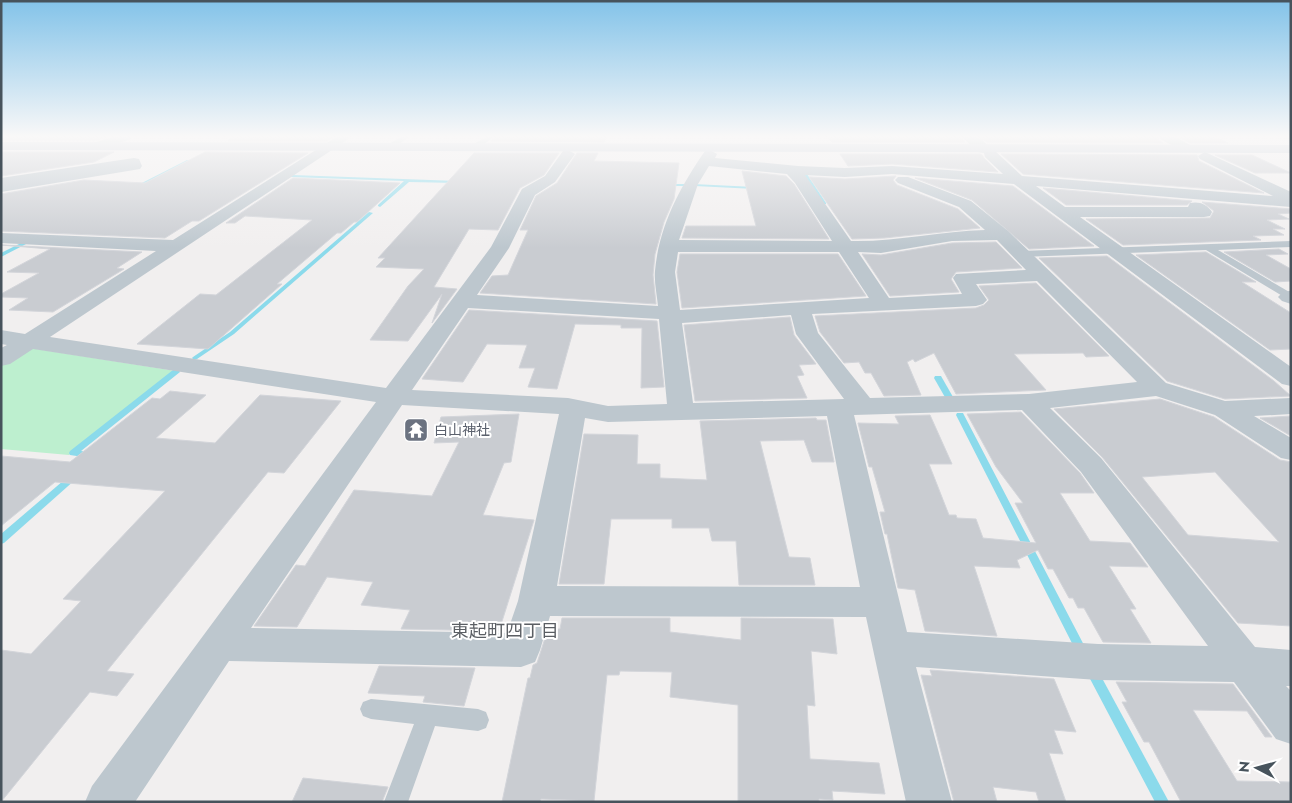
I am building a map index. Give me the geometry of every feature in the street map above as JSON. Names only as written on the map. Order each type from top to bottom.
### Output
[{"type":"street","points":[[7,184],[33,173]]},
{"type":"street","points":[[7,184],[68,173]]},
{"type":"street","points":[[7,184],[82,173]]},
{"type":"street","points":[[1,359],[289,173]]},
{"type":"street","points":[[108,802],[500,248],[528,192],[550,179],[554,173]]},
{"type":"street","points":[[681,413],[665,272],[671,233],[690,184],[697,173]]},
{"type":"street","points":[[794,173],[801,180],[883,304]]},
{"type":"street","points":[[877,173],[904,180],[965,204],[1022,254],[1157,388]]},
{"type":"street","points":[[946,173],[1017,178],[1172,193],[1288,198]]},
{"type":"street","points":[[1012,173],[1291,379]]},
{"type":"street","points":[[1240,173],[1288,198]]},
{"type":"street","points":[[1062,212],[1204,212],[1172,193]]},
{"type":"street","points":[[669,246],[881,247],[952,236],[1002,235]]},
{"type":"street","points":[[1,238],[177,246]]},
{"type":"street","points":[[463,301],[670,315],[976,300],[963,278],[1043,275]]},
{"type":"street","points":[[800,308],[807,334],[851,408],[881,602],[928,802]]},
{"type":"street","points":[[1,336],[393,397],[574,407],[608,414],[1029,402],[1157,388],[1224,409],[1291,451]]},
{"type":"street","points":[[1029,402],[1091,465],[1291,724]]},
{"type":"street","points":[[1224,409],[1291,406]]},
{"type":"street","points":[[219,644],[521,650],[536,601],[574,407]]},
{"type":"street","points":[[536,601],[881,602]]},
{"type":"street","points":[[892,648],[1098,662],[1245,664],[1291,668]]},
{"type":"lane","points":[[1022,254],[1291,244]]},
{"type":"lane","points":[[1209,248],[1290,298]]},
{"type":"lane","points":[[371,709],[478,720]]},
{"type":"lane","points":[[396,802],[428,715]]},
{"type":"green space","points":[[30,348],[176,371],[69,455],[1,449],[1,363]]},
{"type":"building","points":[[1,173],[18,173],[1,176]]},
{"type":"building","points":[[163,173],[275,173],[199,221],[192,221],[165,238],[1,231],[1,194],[84,180],[145,183]]},
{"type":"building","points":[[455,173],[545,173],[520,188],[498,230],[469,229],[434,287],[457,289],[432,323],[442,294],[408,341],[370,340],[408,286],[424,269],[376,267],[385,258],[378,258]]},
{"type":"building","points":[[563,173],[678,173],[674,199],[664,222],[655,254],[653,275],[656,304],[480,293],[492,276],[508,275],[528,230],[520,230],[536,196],[557,183]]},
{"type":"building","points":[[743,173],[786,176],[794,184],[829,239],[682,238],[686,226],[756,226]]},
{"type":"building","points":[[1224,173],[1264,193],[1023,174]]},
{"type":"building","points":[[896,176],[893,180],[897,185],[958,209],[980,228],[884,238],[852,239],[809,177],[845,179]]},
{"type":"building","points":[[293,178],[400,183],[357,222],[354,222],[341,233],[337,233],[277,284],[282,284],[208,349],[137,344],[200,294],[216,295],[312,220],[245,216],[235,223],[226,223]]},
{"type":"building","points":[[915,178],[1013,186],[1094,246],[1029,249],[972,200]]},
{"type":"building","points":[[1043,188],[1192,201],[1187,205],[1066,205]]},
{"type":"building","points":[[1202,202],[1291,209],[1291,213],[1278,214],[1289,219],[1267,220],[1285,229],[1273,229],[1284,235],[1253,236],[1261,240],[1123,245],[1086,219],[1210,218],[1214,211]]},
{"type":"building","points":[[996,242],[1022,268],[956,272],[951,279],[959,292],[890,296],[862,254],[881,255],[952,243]]},
{"type":"building","points":[[1,245],[142,252],[117,268],[124,269],[53,312],[9,310],[28,298],[1,297],[1,294],[39,273],[7,272],[50,249]]},
{"type":"building","points":[[1279,249],[1288,254],[1266,255],[1291,269],[1291,281],[1275,282],[1224,252]]},
{"type":"building","points":[[1206,252],[1256,282],[1242,282],[1291,313],[1291,349],[1270,350],[1136,255]]},
{"type":"building","points":[[680,254],[838,254],[866,296],[682,308],[677,272]]},
{"type":"building","points":[[1107,256],[1274,381],[1291,396],[1225,399],[1167,381],[1039,258]]},
{"type":"building","points":[[1036,283],[1109,356],[1086,357],[1083,353],[1014,354],[1046,390],[956,394],[934,353],[915,362],[913,359],[907,362],[921,395],[884,396],[871,373],[865,373],[859,362],[844,363],[820,332],[815,316],[976,308],[984,305],[989,300],[979,286]]},
{"type":"building","points":[[469,310],[657,321],[664,387],[641,388],[642,328],[621,328],[621,325],[575,324],[557,389],[528,387],[535,368],[519,368],[527,345],[487,344],[463,382],[422,379]]},
{"type":"building","points":[[790,317],[794,335],[816,364],[799,365],[804,375],[797,376],[807,398],[695,401],[684,325]]},
{"type":"building","points":[[170,391],[206,395],[156,438],[215,443],[260,395],[341,401],[284,473],[268,472],[107,671],[134,674],[117,696],[90,692],[1,802],[1,650],[31,654],[81,601],[63,599],[165,491],[55,482],[1,526],[1,456],[70,462],[152,398],[160,399]]},
{"type":"building","points":[[1160,399],[1214,417],[1280,460],[1291,462],[1291,626],[1238,623],[1102,457],[1054,409]],"holes":[[[1215,472],[1279,542],[1188,535],[1142,477]]]},
{"type":"building","points":[[1021,412],[1080,473],[1094,493],[1060,493],[1090,541],[1130,543],[1148,567],[1109,566],[1136,609],[1130,609],[1151,643],[1103,642],[1084,608],[1078,608],[1073,598],[1069,598],[1053,569],[1048,569],[1038,550],[1017,560],[1020,568],[974,566],[997,636],[925,631],[915,590],[898,588],[887,534],[885,534],[880,512],[885,512],[872,467],[869,467],[858,423],[899,424],[895,416],[930,415],[952,464],[929,464],[949,515],[956,515],[957,518],[976,519],[983,538],[1036,543],[1015,503],[1023,503],[996,467],[967,414]]},
{"type":"building","points":[[519,414],[511,462],[504,463],[483,515],[534,520],[499,631],[401,629],[410,610],[361,605],[373,582],[327,577],[297,627],[254,626],[296,565],[305,566],[354,490],[432,496],[459,442],[434,443],[441,417]]},
{"type":"building","points":[[1291,416],[1291,436],[1260,418]]},
{"type":"building","points":[[816,418],[817,420],[826,420],[834,462],[812,462],[804,440],[760,441],[789,557],[810,558],[815,585],[739,585],[736,541],[712,541],[709,528],[672,528],[672,519],[611,519],[604,584],[559,584],[584,434],[638,435],[637,464],[660,464],[660,478],[707,480],[700,421]]},
{"type":"building","points":[[562,618],[670,618],[670,632],[741,640],[741,618],[833,619],[837,654],[811,651],[815,706],[807,705],[810,759],[879,763],[885,794],[832,791],[833,800],[819,799],[819,802],[738,802],[738,705],[670,697],[672,672],[620,671],[619,675],[607,675],[594,801],[541,799],[540,802],[502,802],[528,678],[530,678],[533,665],[537,663],[548,629],[560,629]]},
{"type":"building","points":[[379,666],[475,668],[464,706],[423,702],[425,696],[368,693]]},
{"type":"building","points":[[930,670],[1054,679],[1076,732],[1054,730],[1063,754],[1049,753],[1066,802],[1039,802],[1036,792],[993,787],[997,802],[954,802],[921,675],[932,676]]},
{"type":"building","points":[[1116,682],[1233,684],[1272,737],[1265,737],[1247,711],[1193,710],[1237,781],[1291,782],[1291,802],[1181,802],[1149,742],[1144,742],[1122,702],[1127,702]]},
{"type":"building","points":[[303,778],[388,787],[382,802],[292,802]]},
{"type":"waterway","points":[[136,187],[163,173]]},
{"type":"waterway","points":[[805,175],[824,203]]},
{"type":"waterway","points":[[293,176],[458,182]]},
{"type":"waterway","points":[[380,206],[407,181]]},
{"type":"waterway","points":[[667,185],[684,185]]},
{"type":"waterway","points":[[695,185],[755,188]]},
{"type":"waterway","points":[[195,358],[232,333],[371,213]]},
{"type":"waterway","points":[[1,255],[25,243]]},
{"type":"waterway","points":[[90,455],[73,453],[176,372]]},
{"type":"waterway","points":[[938,378],[949,397]]},
{"type":"waterway","points":[[960,415],[1082,652]]},
{"type":"waterway","points":[[1,540],[73,477]]},
{"type":"waterway","points":[[1092,671],[1162,802]]},
{"type":"place","name":"白山神社","points":[[416,430]]},
{"type":"district","name":"東起町四丁目","points":[[505,631]]}]
